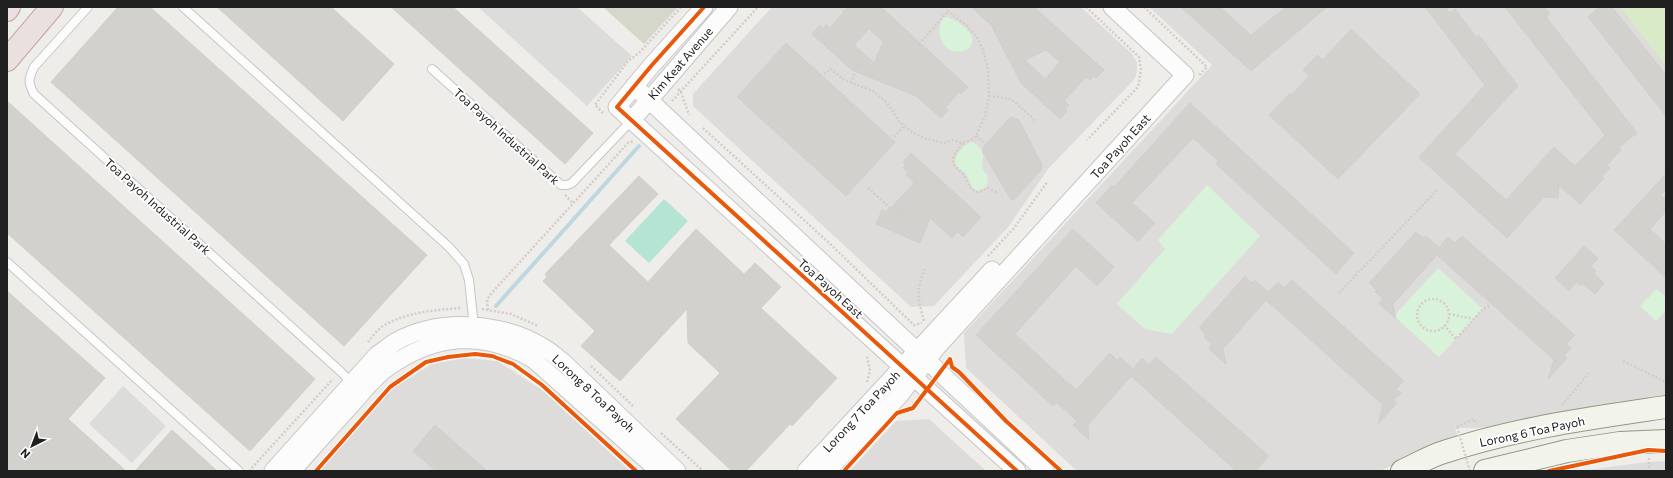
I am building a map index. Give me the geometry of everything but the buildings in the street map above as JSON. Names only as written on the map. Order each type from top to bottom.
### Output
[{"type":"highway","points":[[7,60],[52,7]]},
{"type":"main road","name":"Lorong 6 Toa Payoh","points":[[1402,471],[1442,452],[1481,441],[1544,427],[1666,407]]},
{"type":"main road","points":[[1485,471],[1566,451],[1620,443],[1666,441]]},
{"type":"street","name":"Kim Keat Avenue","points":[[704,7],[617,107],[638,125],[648,100],[729,7]]},
{"type":"street","points":[[1112,7],[1187,73]]},
{"type":"street","name":"Toa Payoh East","points":[[922,356],[1105,154],[1187,73]]},
{"type":"street","name":"Toa Payoh East","points":[[634,86],[1045,471]]},
{"type":"street","name":"Toa Payoh East","points":[[638,125],[1017,471]]},
{"type":"street","name":"Lorong 8 Toa Payoh","points":[[292,471],[357,388],[377,355],[396,341],[438,327],[475,332],[497,329],[527,339],[546,349],[563,362],[677,471]]},
{"type":"street","name":"Lorong 8 Toa Payoh","points":[[475,332],[497,343],[518,350],[533,359],[659,471]]},
{"type":"street","name":"Lorong 7 Toa Payoh","points":[[806,471],[908,372],[922,356]]},
{"type":"street","name":"Lorong 7 Toa Payoh","points":[[827,471],[899,396],[908,372]]},
{"type":"street","name":"Lorong 8 Toa Payoh","points":[[273,471],[357,388]]},
{"type":"lane","name":"Toa Payoh Industrial Park","points":[[88,7],[34,67],[29,77],[29,84],[34,94],[357,388]]},
{"type":"lane","points":[[183,7],[449,247],[464,264],[469,280],[475,332]]},
{"type":"lane","name":"Toa Payoh Industrial Park","points":[[432,69],[561,185],[572,183],[638,125]]},
{"type":"lane","points":[[7,262],[238,471]]},
{"type":"path","points":[[661,112],[758,7]]},
{"type":"path","points":[[840,7],[844,11]]},
{"type":"path","points":[[824,74],[831,69],[851,83],[873,91],[881,98],[904,126],[913,133],[924,138],[943,142],[953,140],[962,142],[976,136],[985,116],[988,96],[988,69],[983,50],[976,36],[967,26],[948,11],[947,7]]},
{"type":"path","points":[[1086,7],[1139,57],[1141,70],[1138,87],[1087,140]]},
{"type":"path","points":[[1144,7],[1207,67],[1187,73]]},
{"type":"path","points":[[919,44],[948,11]]},
{"type":"path","points":[[639,53],[652,65]]},
{"type":"path","points":[[851,83],[857,64],[864,67]]},
{"type":"path","points":[[667,79],[681,92],[687,114],[693,119]]},
{"type":"path","points":[[988,96],[1011,99],[1033,118],[1035,123]]},
{"type":"path","points":[[699,124],[827,241],[914,325]]},
{"type":"path","points":[[488,310],[486,302],[489,296],[628,143],[634,141],[638,125]]},
{"type":"path","points":[[894,137],[904,126]]},
{"type":"path","points":[[976,136],[988,146]]},
{"type":"path","points":[[962,142],[962,147],[954,156],[953,163],[957,170],[965,177],[968,186],[977,192],[988,188],[998,193]]},
{"type":"path","points":[[868,188],[890,208],[904,213]]},
{"type":"path","points":[[1339,293],[1437,190]]},
{"type":"path","points":[[924,322],[918,298],[918,284],[925,269]]},
{"type":"path","points":[[1427,300],[1437,300],[1445,305],[1448,320],[1444,325],[1436,330],[1426,329],[1418,321],[1417,312],[1422,303],[1427,300]]},
{"type":"path","points":[[1444,325],[1456,339],[1483,309],[1491,305]]},
{"type":"path","points":[[1448,314],[1474,319]]},
{"type":"path","points":[[1623,361],[1666,382]]},
{"type":"path","points":[[1544,427],[1589,373]]},
{"type":"path","points":[[1457,427],[1470,471]]},
{"type":"path","points":[[1648,454],[1649,471]]},
{"type":"shaded area","points":[[478,7],[577,7],[632,56],[587,106]]},
{"type":"shaded area","points":[[603,7],[678,7],[644,44]]},
{"type":"shaded area","points":[[772,7],[1081,7],[1132,54],[1137,63],[1137,71],[1135,78],[1130,84],[1048,169],[1009,226],[934,306],[911,307],[693,106],[693,94]]},
{"type":"shaded area","points":[[1149,7],[1666,7],[1666,405],[1544,427],[1455,428],[1457,435],[1380,471],[1077,471],[966,368],[964,333],[1212,65]]},
{"type":"shaded area","points":[[465,358],[497,361],[542,390],[630,471],[318,471],[389,391],[432,364]]},
{"type":"shaded area","points":[[123,386],[166,426],[132,463],[89,424]]},
{"type":"shaded area","points":[[929,419],[986,471],[850,471],[896,421]]},
{"type":"shaded area","points":[[1666,461],[1666,471],[1579,471],[1647,462]]},
{"type":"green space","points":[[1620,7],[1666,7],[1666,61],[1664,63]]},
{"type":"green space","points":[[945,17],[957,21],[966,29],[972,37],[972,43],[969,48],[956,52],[943,44],[940,29],[941,22]]},
{"type":"green space","points":[[970,142],[977,145],[982,151],[982,167],[988,178],[986,186],[980,190],[972,187],[965,173],[956,163],[959,152]]},
{"type":"green space","points":[[1207,185],[1260,236],[1172,334],[1145,329],[1117,304],[1165,249],[1158,240]]},
{"type":"green space","points":[[664,199],[688,221],[649,263],[625,241]]},
{"type":"green space","points":[[1438,268],[1483,309],[1439,357],[1394,316]]},
{"type":"green space","points":[[1657,289],[1666,297],[1666,310],[1656,321],[1640,306]]},
{"type":"waterway","points":[[496,306],[639,146]]},
{"type":"cycle path","points":[[704,7],[617,107],[1017,471]]},
{"type":"cycle path","points":[[316,471],[390,387],[426,362],[448,357],[475,354],[492,356],[513,364],[542,385],[636,471]]},
{"type":"cycle path","points":[[950,359],[952,367],[959,372],[1006,421],[1061,471]]},
{"type":"cycle path","points":[[844,471],[897,413],[913,408],[950,359]]},
{"type":"cycle path","points":[[1549,471],[1648,450],[1666,451]]}]
